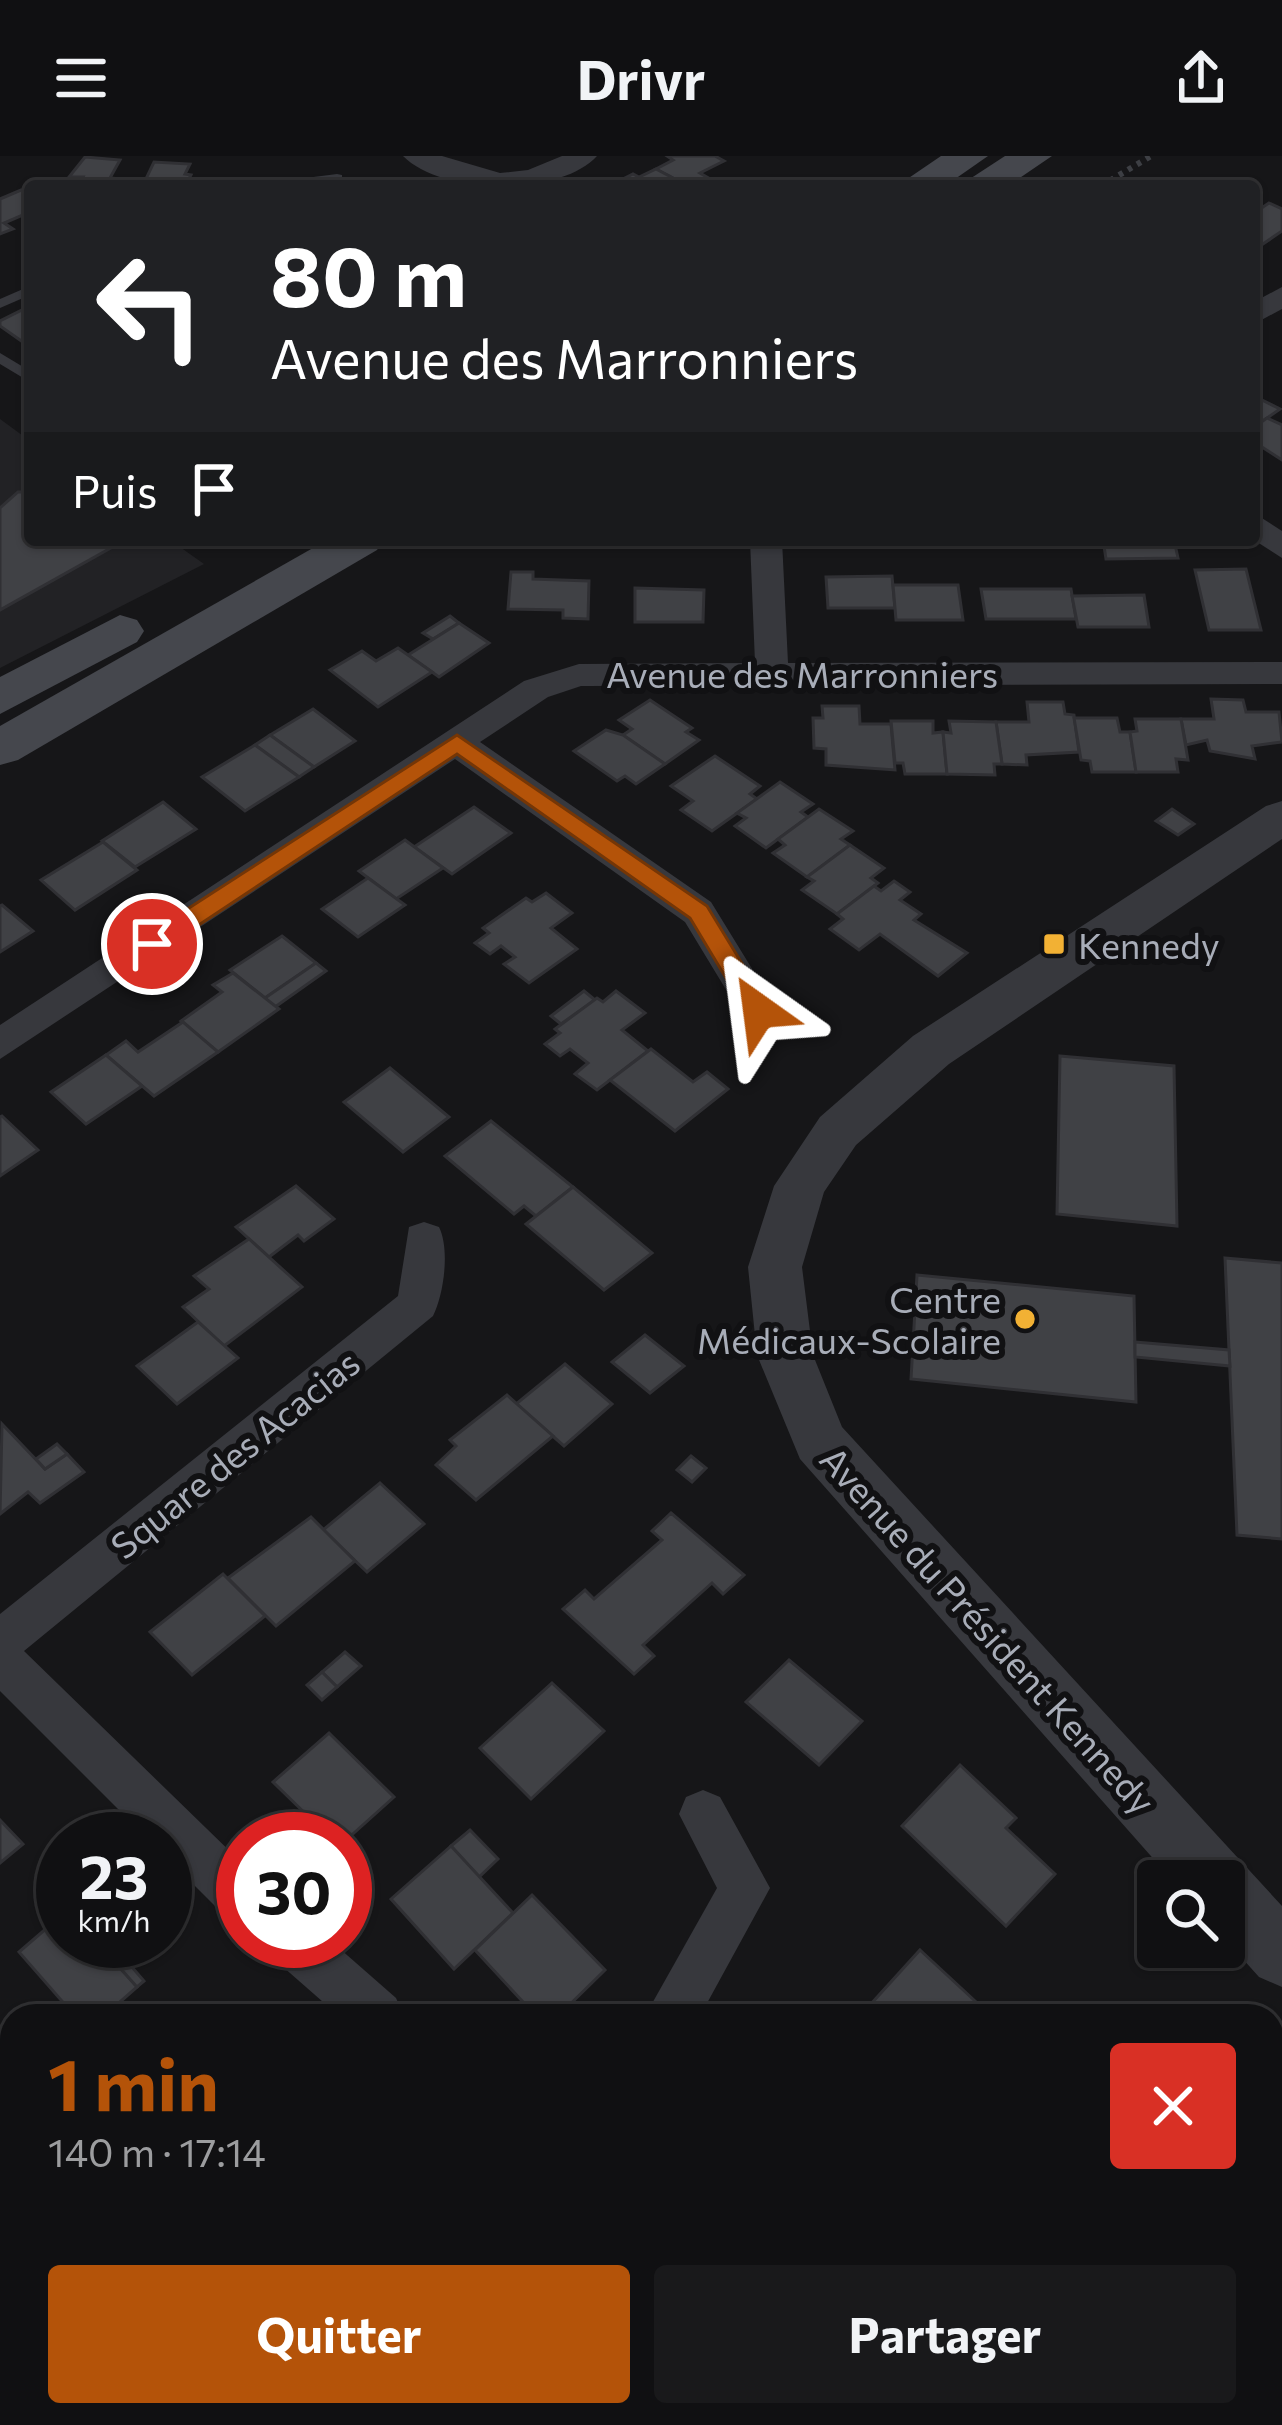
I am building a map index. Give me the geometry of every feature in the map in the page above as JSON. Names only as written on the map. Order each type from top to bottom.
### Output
[{"type":"main road","points":[[927,180],[969,156]]},
{"type":"main road","points":[[990,180],[1033,156]]},
{"type":"main road","points":[[0,698],[271,546]]},
{"type":"main road","points":[[0,748],[351,546]]},
{"type":"street","points":[[416,156],[482,180]]},
{"type":"street","points":[[528,180],[584,156]]},
{"type":"street","points":[[766,546],[772,670]]},
{"type":"street","name":"Avenue des Marronniers","points":[[0,1044],[536,689],[579,675],[772,670],[1282,673]]},
{"type":"street","points":[[457,743],[698,912],[759,1011]]},
{"type":"street","name":"Avenue du Président Kennedy","points":[[1196,1860],[820,1442],[785,1355],[775,1267],[800,1186],[858,1109],[932,1050],[1282,817]]},
{"type":"street","name":"Square des Acacias","points":[[0,1642],[418,1304],[424,1240]]},
{"type":"street","points":[[0,1659],[216,1872]]},
{"type":"street","points":[[678,2004],[745,1888],[703,1814]]},
{"type":"street","points":[[1245,1914],[1282,1954]]},
{"type":"street","points":[[323,1968],[364,2004]]},
{"type":"lane","points":[[337,160],[337,180]]},
{"type":"path","points":[[1111,180],[1151,156]]},
{"type":"shaded area","points":[[0,419],[24,437],[24,546],[178,546],[204,564],[0,668]]},
{"type":"building","points":[[667,156],[715,156],[724,161],[700,173],[712,180],[677,180],[656,169],[673,160]]},
{"type":"building","points":[[85,157],[120,160],[110,178],[133,180],[81,180],[69,177]]},
{"type":"building","points":[[154,162],[190,164],[185,174],[191,175],[188,180],[145,180]]},
{"type":"building","points":[[656,169],[677,180],[621,180],[633,174],[639,177]]},
{"type":"building","points":[[24,192],[24,215],[4,223],[13,229],[0,234],[0,199]]},
{"type":"building","points":[[1269,203],[1282,209],[1282,231],[1260,246],[1260,209]]},
{"type":"building","points":[[24,309],[24,343],[0,326],[0,321]]},
{"type":"building","points":[[1260,399],[1280,409],[1260,423]]},
{"type":"building","points":[[1267,418],[1282,425],[1282,460],[1260,446],[1260,423]]},
{"type":"building","points":[[24,492],[24,546],[114,546],[0,610],[0,508]]},
{"type":"building","points":[[1104,546],[1175,546],[1178,558],[1106,559]]},
{"type":"building","points":[[1246,569],[1261,630],[1209,630],[1195,570]]},
{"type":"building","points":[[511,572],[533,572],[533,579],[589,581],[588,619],[563,618],[563,610],[508,609]]},
{"type":"building","points":[[892,576],[895,608],[828,608],[826,577]]},
{"type":"building","points":[[893,585],[958,585],[963,620],[896,620]]},
{"type":"building","points":[[635,588],[704,590],[703,622],[635,622]]},
{"type":"building","points":[[981,589],[1071,589],[1076,619],[986,619]]},
{"type":"building","points":[[1144,595],[1149,627],[1078,627],[1072,596]]},
{"type":"building","points":[[450,616],[459,623],[433,639],[423,633]]},
{"type":"building","points":[[459,623],[489,643],[439,677],[408,655]]},
{"type":"building","points":[[398,648],[432,672],[378,707],[330,670],[362,651],[376,661]]},
{"type":"building","points":[[1211,699],[1243,700],[1246,712],[1279,712],[1282,742],[1252,746],[1255,759],[1210,751],[1207,740],[1186,745],[1181,719],[1214,719]]},
{"type":"building","points":[[650,700],[692,728],[686,732],[699,740],[665,764],[623,735],[632,729],[619,720]]},
{"type":"building","points":[[1027,702],[1063,702],[1065,714],[1074,715],[1079,752],[1026,755],[1027,765],[1002,764],[996,722],[1029,722]]},
{"type":"building","points":[[822,706],[859,706],[860,724],[891,724],[895,770],[826,765],[826,749],[814,748],[813,718],[823,718]]},
{"type":"building","points":[[313,709],[355,741],[314,767],[270,735]]},
{"type":"building","points":[[1074,718],[1117,718],[1120,732],[1130,732],[1136,772],[1092,772],[1090,761],[1081,760]]},
{"type":"building","points":[[1135,719],[1181,719],[1188,760],[1176,759],[1178,772],[1136,772],[1130,732],[1137,731]]},
{"type":"building","points":[[891,721],[933,721],[933,733],[943,732],[947,774],[905,774],[903,763],[895,763]]},
{"type":"building","points":[[949,721],[996,722],[1002,764],[994,764],[995,775],[947,774],[943,732],[951,733]]},
{"type":"building","points":[[606,730],[623,735],[665,764],[636,784],[625,776],[617,781],[574,751]]},
{"type":"building","points":[[270,735],[314,767],[299,777],[255,745]]},
{"type":"building","points":[[255,745],[299,777],[245,811],[202,777]]},
{"type":"building","points":[[715,756],[760,786],[750,794],[757,799],[712,831],[681,810],[693,801],[671,786]]},
{"type":"building","points":[[780,782],[813,804],[801,812],[808,817],[766,848],[735,826],[746,818],[737,813]]},
{"type":"building","points":[[163,802],[196,829],[135,867],[102,841]]},
{"type":"building","points":[[474,807],[511,833],[452,874],[414,847]]},
{"type":"building","points":[[819,809],[853,831],[841,839],[850,845],[807,877],[773,853],[785,845],[778,839]]},
{"type":"building","points":[[1172,809],[1194,824],[1178,835],[1156,821]]},
{"type":"building","points":[[405,840],[443,868],[396,899],[359,871]]},
{"type":"building","points":[[103,842],[137,870],[75,910],[41,880]]},
{"type":"building","points":[[850,845],[884,868],[871,878],[878,883],[837,914],[802,890],[814,881],[807,877]]},
{"type":"building","points":[[368,878],[405,905],[358,937],[322,909]]},
{"type":"building","points":[[894,881],[910,892],[900,900],[921,914],[914,920],[967,953],[938,976],[880,934],[859,950],[830,929],[843,919],[837,914],[874,886],[881,891]]},
{"type":"building","points":[[546,893],[572,913],[551,928],[577,949],[529,983],[504,964],[515,957],[501,946],[490,954],[475,943],[489,933],[483,928],[526,898],[532,902]]},
{"type":"building","points":[[0,906],[33,931],[0,952]]},
{"type":"building","points":[[282,936],[316,963],[265,998],[230,970]]},
{"type":"building","points":[[316,963],[326,971],[275,1007],[265,998]]},
{"type":"building","points":[[233,973],[279,1009],[218,1052],[181,1021],[222,992],[213,985]]},
{"type":"building","points":[[584,991],[595,1000],[561,1024],[551,1016]]},
{"type":"building","points":[[616,991],[645,1013],[622,1030],[648,1051],[597,1090],[575,1074],[588,1063],[570,1049],[560,1056],[545,1044],[560,1033],[555,1029],[597,998],[603,1002]]},
{"type":"building","points":[[183,1022],[218,1052],[154,1096],[106,1055],[126,1041],[138,1052]]},
{"type":"building","points":[[651,1049],[693,1082],[707,1072],[728,1089],[675,1131],[610,1080]]},
{"type":"building","points":[[106,1055],[142,1086],[86,1124],[51,1092]]},
{"type":"building","points":[[1060,1056],[1174,1066],[1177,1226],[1057,1214]]},
{"type":"building","points":[[390,1068],[449,1117],[403,1152],[344,1102]]},
{"type":"building","points":[[0,1117],[38,1150],[0,1176]]},
{"type":"building","points":[[491,1121],[573,1187],[536,1216],[524,1206],[514,1214],[445,1156]]},
{"type":"building","points":[[296,1186],[334,1219],[304,1241],[298,1235],[269,1257],[236,1227]]},
{"type":"building","points":[[573,1187],[652,1253],[604,1290],[526,1224]]},
{"type":"building","points":[[249,1239],[302,1287],[224,1346],[183,1307],[209,1289],[194,1276]]},
{"type":"building","points":[[1225,1258],[1282,1263],[1282,1539],[1237,1535]]},
{"type":"building","name":"Centre Médicaux-Scolaire","points":[[917,1275],[1134,1296],[1136,1402],[911,1379]]},
{"type":"building","points":[[198,1322],[238,1358],[177,1404],[137,1366]]},
{"type":"building","points":[[645,1335],[684,1366],[650,1393],[612,1362]]},
{"type":"building","points":[[1135,1342],[1229,1350],[1230,1366],[1135,1357]]},
{"type":"building","points":[[565,1364],[612,1404],[564,1446],[516,1404]]},
{"type":"building","points":[[507,1395],[553,1436],[476,1500],[436,1465],[456,1446],[450,1440]]},
{"type":"building","points":[[2,1424],[45,1469],[67,1454],[84,1472],[40,1503],[28,1492],[0,1514]]},
{"type":"building","points":[[57,1444],[67,1454],[45,1469],[36,1459]]},
{"type":"building","points":[[691,1456],[706,1468],[692,1482],[677,1470]]},
{"type":"building","points":[[380,1483],[424,1524],[367,1572],[323,1530]]},
{"type":"building","points":[[671,1513],[744,1575],[723,1594],[712,1583],[643,1645],[654,1656],[634,1674],[563,1609],[585,1590],[594,1599],[662,1540],[652,1531]]},
{"type":"building","points":[[311,1517],[355,1561],[276,1626],[228,1578]]},
{"type":"building","points":[[223,1574],[265,1616],[192,1675],[150,1632]]},
{"type":"building","points":[[345,1652],[361,1666],[337,1687],[322,1672]]},
{"type":"building","points":[[789,1660],[862,1721],[819,1765],[746,1702]]},
{"type":"building","points":[[322,1672],[337,1687],[322,1700],[307,1685]]},
{"type":"building","points":[[552,1683],[604,1731],[531,1799],[480,1748]]},
{"type":"building","points":[[329,1733],[394,1797],[372,1817],[372,1812],[304,1812],[273,1782]]},
{"type":"building","points":[[960,1765],[1016,1818],[1006,1828],[1055,1874],[1006,1926],[902,1826]]},
{"type":"building","points":[[0,1820],[23,1844],[0,1863]]},
{"type":"building","points":[[470,1830],[498,1859],[479,1877],[451,1846]]},
{"type":"building","points":[[451,1846],[513,1913],[454,1969],[391,1899]]},
{"type":"building","points":[[532,1895],[605,1970],[570,2004],[525,2004],[475,1950]]},
{"type":"building","points":[[36,1937],[36,1968],[120,1968],[137,1987],[118,2004],[64,2004],[19,1952]]},
{"type":"building","points":[[920,1950],[975,2001],[972,2004],[871,2004]]},
{"type":"building","points":[[120,1968],[133,1968],[144,1981],[137,1987]]},
{"type":"place","name":"Kennedy","points":[[1054,944]]},
{"type":"place","name":"Centre Médicaux-Scolaire","points":[[1025,1319]]},
{"type":"route","points":[[152,944],[457,743],[698,912],[759,1011]]}]
